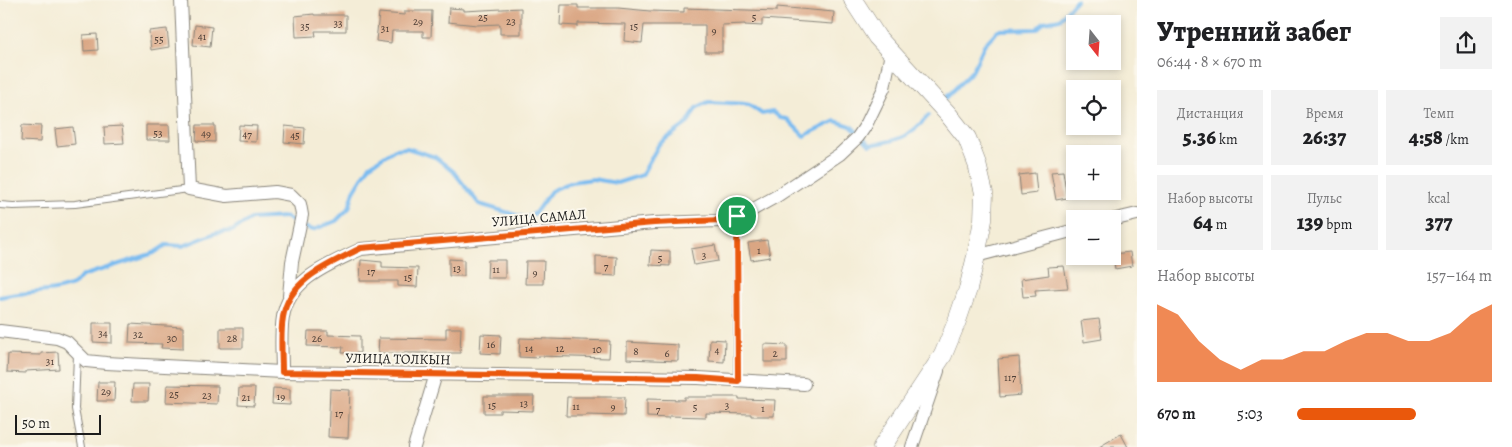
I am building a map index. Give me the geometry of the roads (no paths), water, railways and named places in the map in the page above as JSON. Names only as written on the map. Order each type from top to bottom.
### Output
[{"type":"main road","points":[[853,0],[877,37],[948,114],[967,138],[973,151],[984,193],[983,220],[968,289],[943,355],[882,447]]},
{"type":"street","points":[[181,0],[190,189],[227,196],[275,192],[291,195],[300,204],[302,215],[292,262],[289,296],[283,317],[282,372]]},
{"type":"street","name":"УЛИЦА САМАЛ","points":[[289,296],[306,279],[361,248],[654,223],[721,220],[743,215],[777,196],[840,154],[858,137],[884,88],[891,53]]},
{"type":"street","points":[[1121,218],[1137,214]]},
{"type":"street","points":[[976,256],[1066,232]]},
{"type":"street","name":"УЛИЦА ТОЛКЫН","points":[[0,331],[57,338],[67,342],[86,360],[106,363],[282,372],[698,378],[804,384]]},
{"type":"street","points":[[912,447],[943,355]]},
{"type":"street","points":[[414,447],[436,374]]},
{"type":"lane","points":[[0,205],[75,204],[190,189]]},
{"type":"lane","points":[[737,216],[738,381]]},
{"type":"lane","points":[[77,352],[75,410],[82,447]]},
{"type":"waterway","points":[[946,98],[973,70],[984,45],[998,30],[1037,29],[1044,22],[1060,19],[1076,0]]},
{"type":"waterway","points":[[0,297],[67,287],[74,284],[82,276],[154,253],[166,245],[183,246],[216,233],[232,231],[251,219],[286,217],[300,226],[313,230],[336,221],[349,208],[354,191],[370,165],[395,149],[407,148],[435,157],[453,171],[479,204],[526,218],[535,213],[551,191],[571,182],[593,179],[617,183],[642,175],[659,144],[688,123],[696,108],[708,102],[748,104],[762,114],[773,112],[780,118],[787,119],[804,136],[835,121],[851,126],[870,145],[903,137],[915,129],[929,115]]}]
